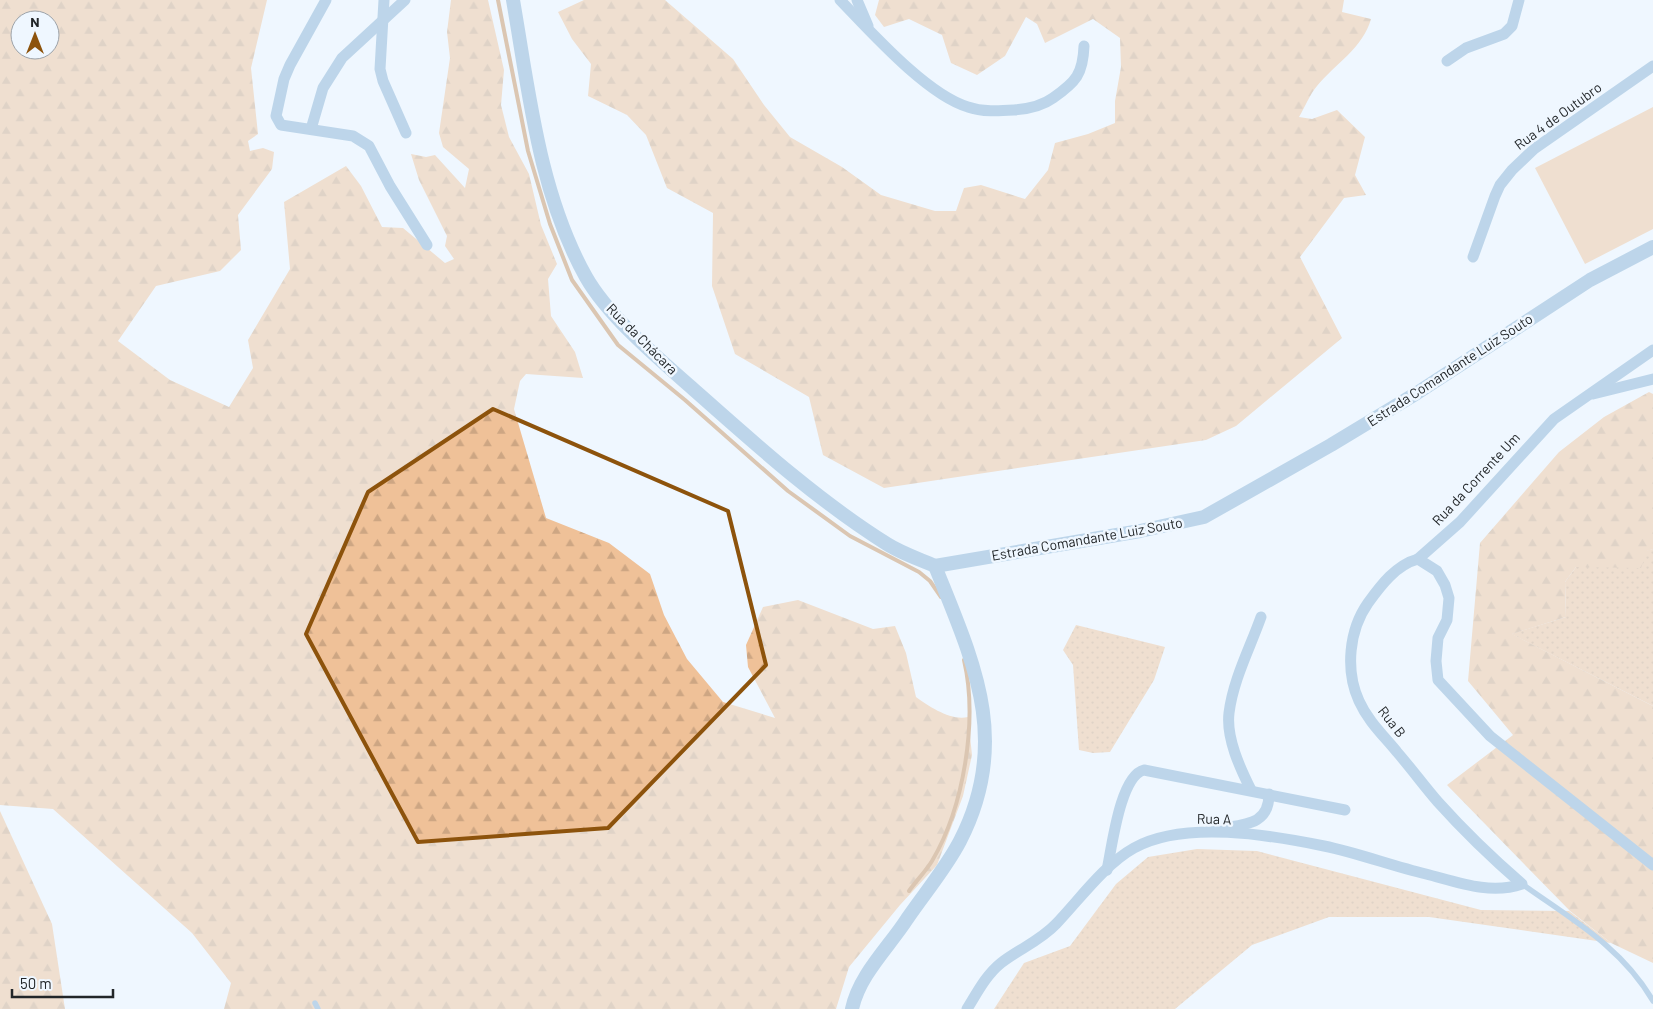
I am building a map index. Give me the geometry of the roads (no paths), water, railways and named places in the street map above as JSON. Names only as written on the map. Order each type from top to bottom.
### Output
[{"type":"street","points":[[326,0],[290,65],[284,79],[276,116],[281,125],[353,136],[369,146],[390,186],[427,245]]},
{"type":"street","points":[[384,0],[380,69],[383,82],[406,133]]},
{"type":"street","points":[[311,129],[318,103],[332,72],[342,58],[405,0]]},
{"type":"street","name":"Rua da Chácara","points":[[513,0],[541,153],[561,224],[586,278],[634,335],[745,435],[838,510],[888,545],[935,566]]},
{"type":"street","points":[[840,0],[871,32],[944,96],[968,107],[999,111],[1027,109],[1049,101],[1069,87],[1079,76],[1084,61],[1084,46]]},
{"type":"street","points":[[857,0],[871,32]]},
{"type":"street","points":[[1447,61],[1466,48],[1504,34],[1512,26],[1519,0]]},
{"type":"street","name":"Rua 4 de Outubro","points":[[1472,257],[1494,196],[1512,170],[1534,149],[1653,66]]},
{"type":"street","name":"Estrada Comandante Luiz Souto","points":[[935,566],[1140,531],[1204,517],[1409,398],[1590,280],[1653,248]]},
{"type":"street","name":"Rua da Corrente Um","points":[[1418,558],[1460,522],[1554,419],[1584,396],[1653,350]]},
{"type":"street","points":[[1584,396],[1653,379]]},
{"type":"street","points":[[1418,558],[1437,571],[1445,585],[1449,598],[1447,620],[1438,638],[1436,661],[1438,680],[1490,736],[1653,865]]},
{"type":"street","name":"Rua B","points":[[1418,558],[1394,573],[1361,613],[1351,650],[1351,676],[1358,700],[1376,730],[1436,799],[1475,841],[1522,884]]},
{"type":"street","points":[[852,1009],[867,975],[960,841],[980,790],[986,748],[983,704],[966,645],[935,566]]},
{"type":"street","points":[[1251,790],[1240,768],[1232,739],[1229,714],[1239,677],[1261,617]]},
{"type":"street","points":[[1107,870],[1128,784],[1138,771],[1144,770],[1251,790],[1345,810]]},
{"type":"street","points":[[1204,831],[1261,818],[1269,808],[1269,794]]},
{"type":"street","name":"Rua A","points":[[967,1009],[988,976],[1000,964],[1041,938],[1107,870],[1134,848],[1159,838],[1204,831],[1261,836],[1325,846],[1475,887],[1507,889],[1522,884]]},
{"type":"lane","points":[[1522,884],[1618,954],[1644,985],[1653,1002]]},
{"type":"waterway","points":[[498,0],[528,151],[550,224],[572,280],[618,345],[685,400],[788,491],[850,536],[919,572],[930,581],[941,597]]},
{"type":"waterway","points":[[909,891],[930,865],[943,839],[960,789],[965,763],[969,709],[968,684],[964,660]]}]
